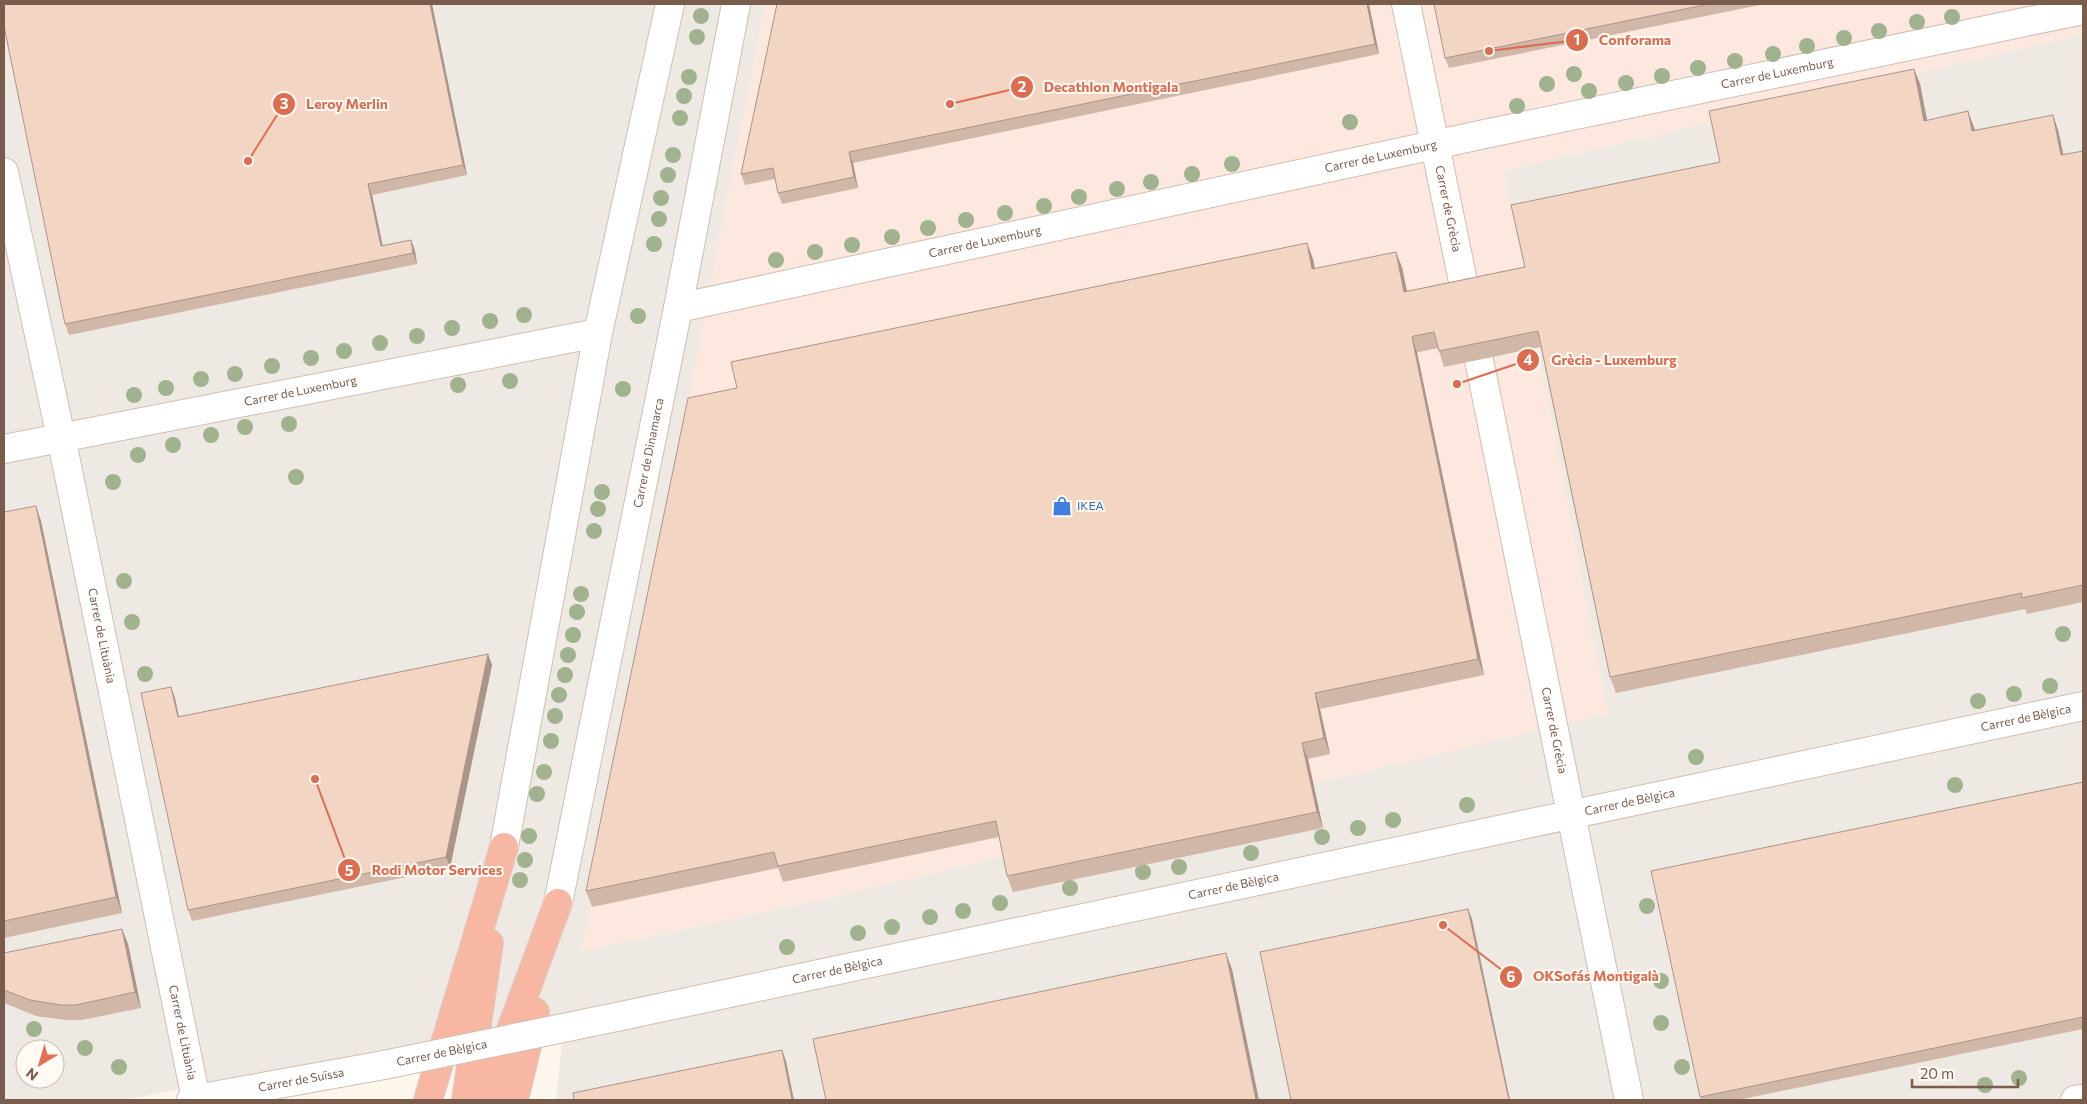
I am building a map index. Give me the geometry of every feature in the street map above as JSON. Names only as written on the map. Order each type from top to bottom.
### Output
[{"type":"highway","points":[[428,1100],[504,847]]},
{"type":"highway","points":[[466,1100],[504,847]]},
{"type":"highway","points":[[485,1100],[558,904]]},
{"type":"highway","points":[[514,1100],[527,1053],[558,904]]},
{"type":"street","points":[[504,847],[598,333],[670,4]]},
{"type":"street","name":"Carrer de Dinamarca","points":[[558,904],[678,308],[736,4]]},
{"type":"street","name":"Carrer de Grècia","points":[[1406,4],[1466,296]]},
{"type":"street","name":"Carrer de Luxemburg","points":[[678,308],[1435,144],[2083,10]]},
{"type":"street","name":"Carrer de Lituània","points":[[4,172],[61,437],[193,1100]]},
{"type":"street","name":"Carrer de Luxemburg","points":[[4,449],[598,333]]},
{"type":"street","name":"Carrer de Grècia","points":[[1479,360],[1629,1100]]},
{"type":"street","name":"Carrer de Bèlgica","points":[[384,1065],[2083,706]]},
{"type":"street","name":"Carrer de Suïssa","points":[[193,1100],[384,1065]]},
{"type":"street","points":[[2075,1100],[2083,1099]]},
{"type":"shaded area","points":[[4,4],[765,4],[581,951],[789,907],[1608,714],[1504,171],[2083,34],[2083,1100],[556,1100],[563,1032],[378,1052],[123,1100],[4,1100]]},
{"type":"shaded area","points":[[765,4],[2083,4],[2083,34],[1504,171],[1609,714],[789,907],[580,951]]},
{"type":"building","points":[[4,4],[430,4],[463,165],[368,184],[381,246],[411,240],[413,253],[65,324],[4,26]]},
{"type":"building","points":[[777,4],[1367,4],[1375,44],[849,152],[854,177],[778,193],[773,168],[741,174]]},
{"type":"building","points":[[1434,4],[1709,4],[1445,58]]},
{"type":"building","points":[[1914,69],[1924,121],[1968,111],[1972,131],[2053,115],[2061,155],[2083,151],[2083,585],[2021,598],[2022,593],[1610,677],[1538,331],[1439,351],[1434,332],[1414,336],[1412,337],[1478,659],[1315,693],[1324,738],[1302,743],[1317,812],[1007,876],[996,821],[778,866],[774,852],[586,891],[688,398],[737,388],[731,362],[1307,243],[1312,269],[1396,252],[1404,292],[1525,267],[1511,205],[1720,162],[1709,111]]},
{"type":"building","points":[[36,506],[116,897],[4,921],[4,512]]},
{"type":"building","points":[[488,654],[446,857],[188,910],[141,693],[171,687],[178,717]]},
{"type":"building","points":[[2083,782],[2083,1017],[1700,1097],[1651,871]]},
{"type":"building","points":[[1468,909],[1509,1100],[1291,1100],[1260,952]]},
{"type":"building","points":[[122,929],[135,992],[76,1005],[61,1005],[30,1000],[4,990],[4,953]]},
{"type":"building","points":[[1226,953],[1256,1100],[826,1100],[813,1039]]},
{"type":"building","points":[[782,1050],[792,1100],[574,1100],[573,1093]]},
{"type":"place","name":"Conforama","points":[[1489,51]]},
{"type":"place","name":"Decathlon Montigala","points":[[950,104]]},
{"type":"place","name":"Leroy Merlin","points":[[248,161]]},
{"type":"place","name":"Grècia - Luxemburg","points":[[1457,384]]},
{"type":"place","name":"IKEA","points":[[1062,506]]},
{"type":"place","name":"Rodi Motor Services","points":[[315,779]]},
{"type":"place","name":"OKSofás Montigalà","points":[[1443,925]]}]
